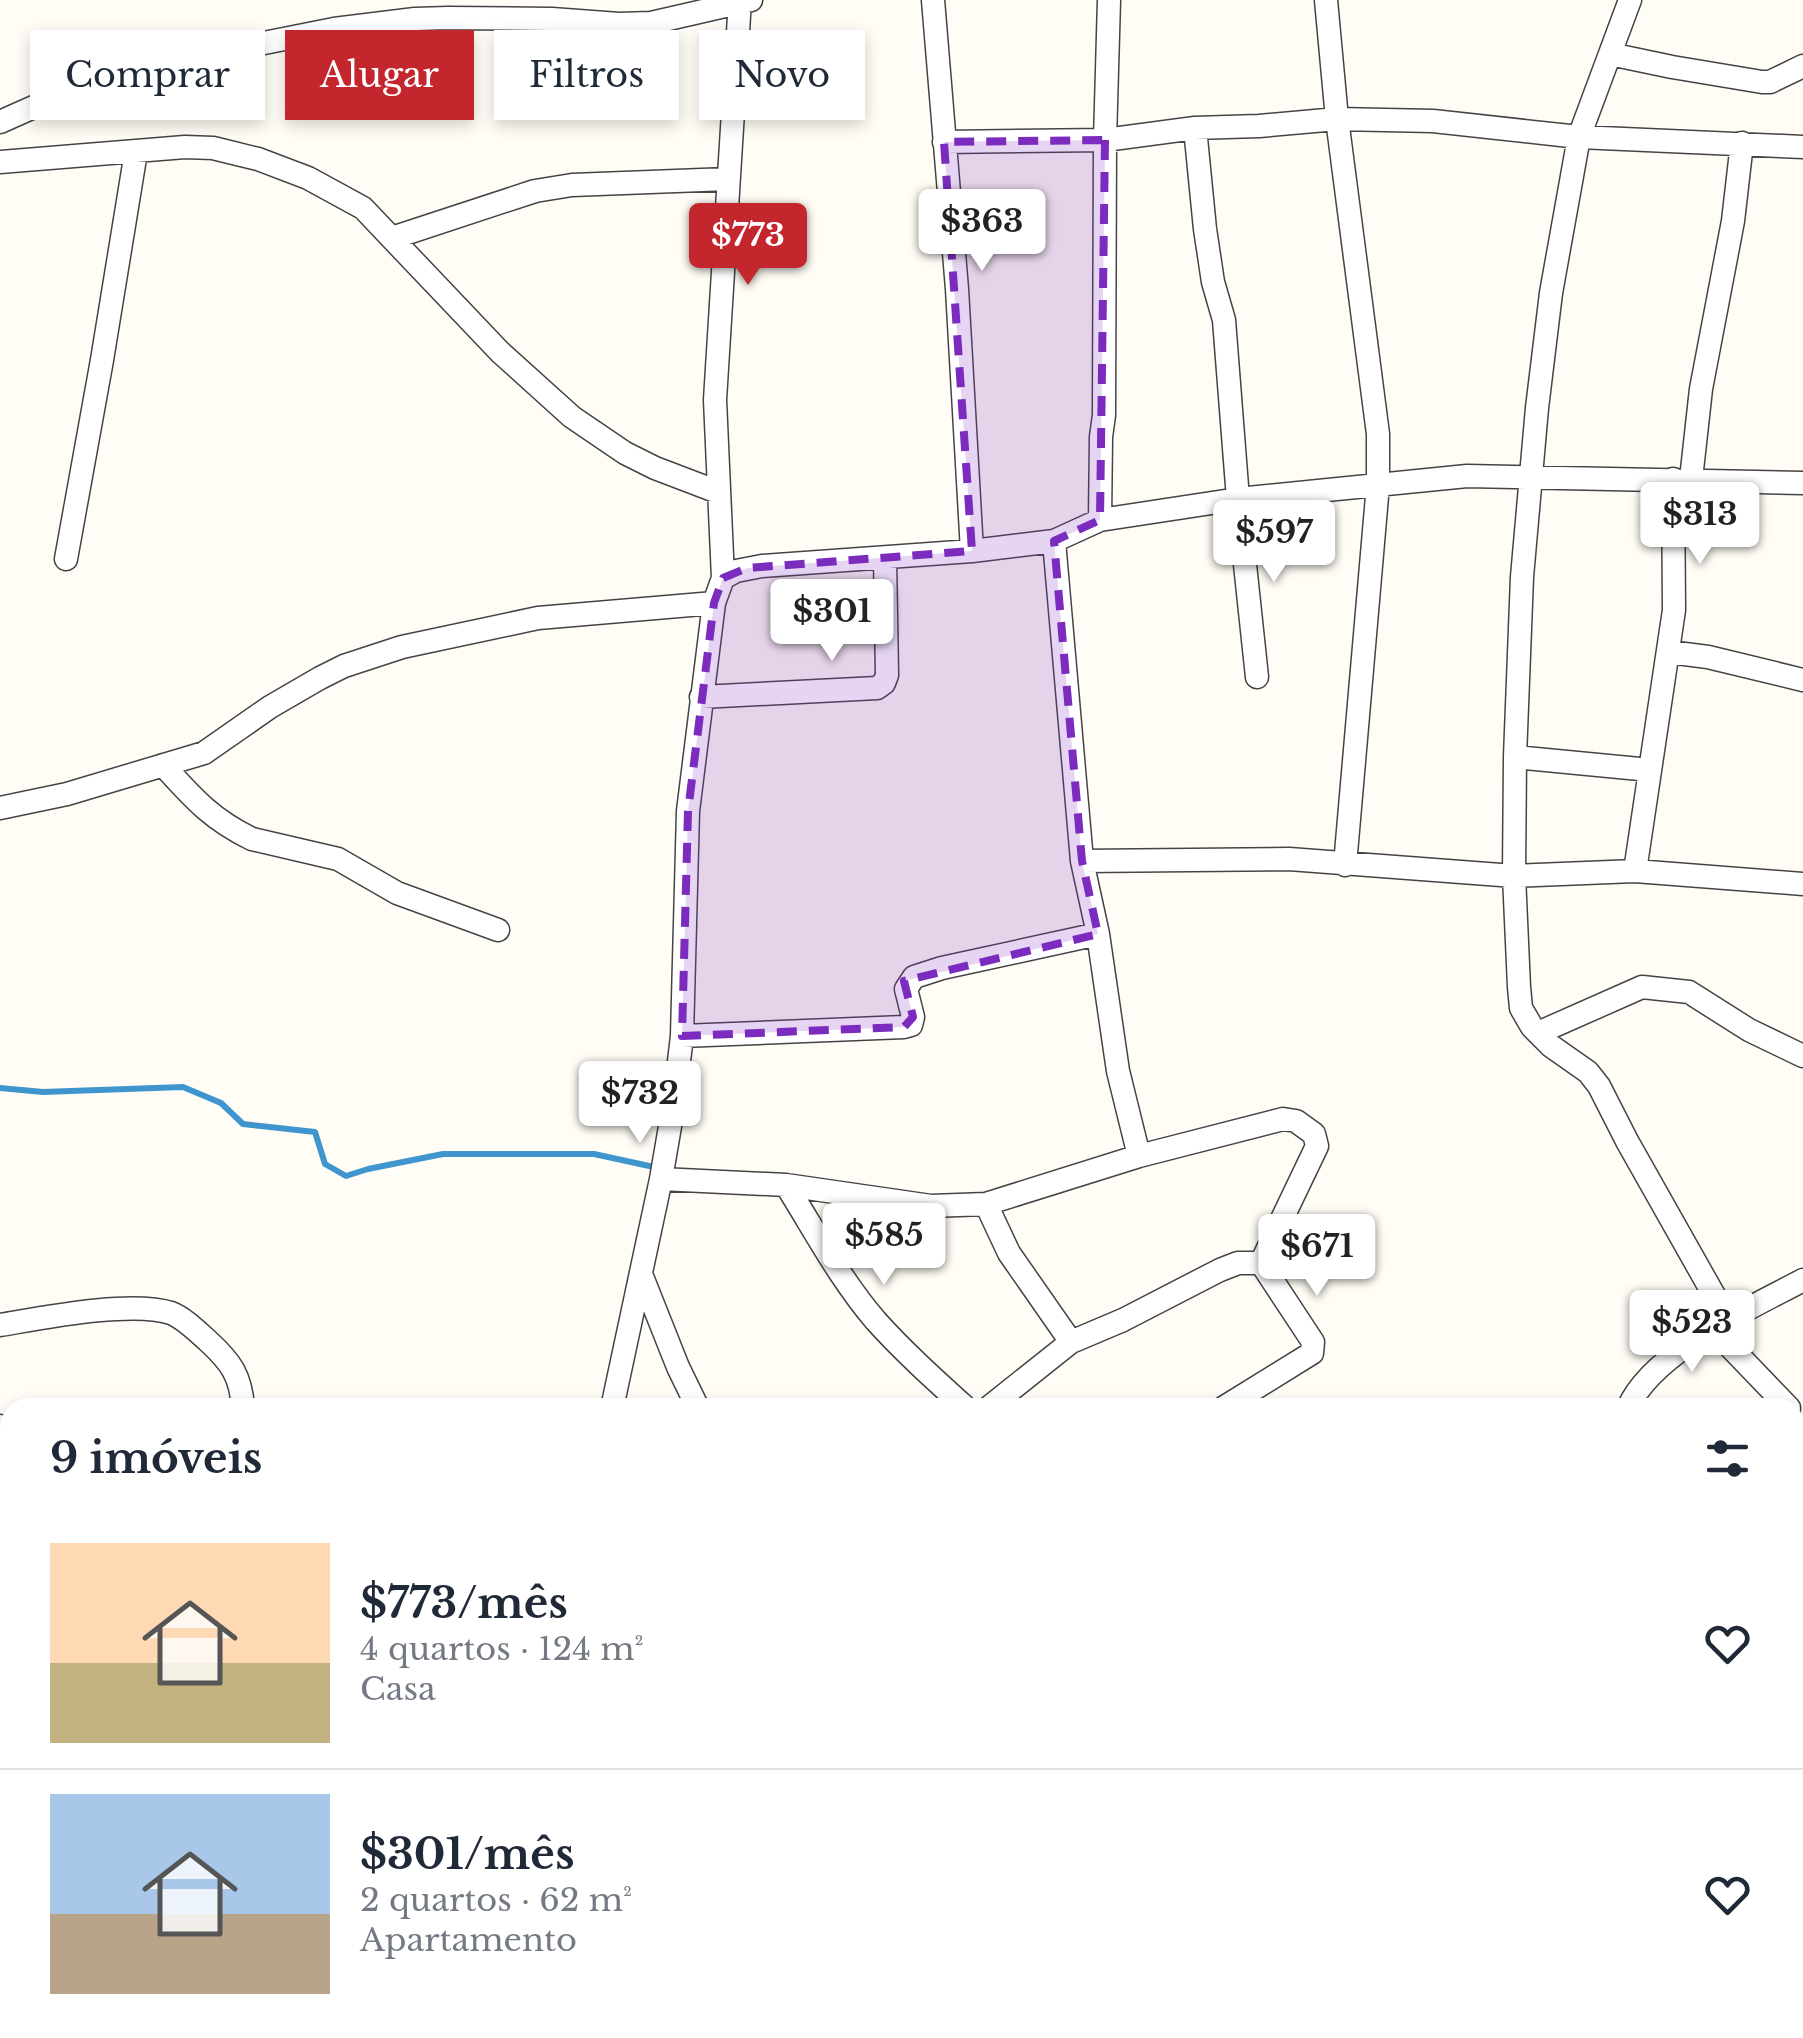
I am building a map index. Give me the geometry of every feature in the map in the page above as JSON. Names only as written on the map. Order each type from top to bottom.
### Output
[{"type":"street","points":[[933,0],[957,290],[972,552]]},
{"type":"street","points":[[1100,520],[1109,0]]},
{"type":"street","points":[[1326,0],[1337,118],[1378,434],[1378,485],[1345,865]]},
{"type":"street","points":[[1630,0],[1578,137],[1536,408],[1522,577],[1515,757],[1514,876],[1521,1008],[1550,1046],[1588,1072],[1599,1086],[1720,1325],[1781,1398]]},
{"type":"street","points":[[0,122],[108,74],[334,29],[415,18],[552,18],[619,12],[670,20],[744,1],[728,178],[715,400],[723,578],[714,603],[688,811],[682,1036],[661,1178],[614,1398]]},
{"type":"street","points":[[1610,54],[1762,82],[1803,66]]},
{"type":"street","points":[[944,142],[1104,140],[1195,128],[1337,118],[1433,121],[1578,137],[1803,147]]},
{"type":"street","points":[[1195,128],[1204,229],[1224,320],[1238,499],[1258,677]]},
{"type":"street","points":[[1635,871],[1669,652],[1682,479],[1734,222],[1742,143]]},
{"type":"street","points":[[0,162],[213,148],[258,159],[308,178],[363,208],[500,352],[572,417],[640,461],[718,492]]},
{"type":"street","points":[[66,560],[136,152]]},
{"type":"street","points":[[392,238],[535,191],[572,185],[728,178]]},
{"type":"street","points":[[723,578],[762,566],[972,552],[1054,541],[1100,520],[1238,499],[1467,476],[1803,483]]},
{"type":"street","points":[[1054,541],[1082,861],[1098,934],[1118,1070],[1139,1156]]},
{"type":"street","points":[[701,697],[876,688],[884,684],[884,558]]},
{"type":"street","points":[[0,808],[66,794],[204,753],[270,707],[344,666],[402,647],[538,618],[714,603]]},
{"type":"street","points":[[1669,652],[1708,656],[1803,680]]},
{"type":"street","points":[[1515,757],[1650,770]]},
{"type":"street","points":[[164,765],[202,808],[252,839],[338,859],[397,893],[498,930]]},
{"type":"street","points":[[1082,861],[1289,860],[1514,876],[1635,871],[1803,884]]},
{"type":"street","points":[[682,1036],[904,1027],[910,1025],[913,1017],[906,989],[914,978],[942,968],[1098,934]]},
{"type":"street","points":[[1538,1033],[1651,986],[1688,992],[1749,1030],[1803,1056]]},
{"type":"street","points":[[661,1178],[786,1184],[931,1206],[986,1204],[1139,1156],[1283,1119],[1296,1121],[1314,1134],[1316,1146],[1261,1262]]},
{"type":"street","points":[[786,1184],[836,1267],[875,1319],[955,1398]]},
{"type":"street","points":[[986,1204],[1009,1252],[1071,1342]]},
{"type":"street","points":[[1001,1398],[1071,1342],[1220,1270],[1261,1262]]},
{"type":"street","points":[[1239,1398],[1312,1353],[1314,1342],[1261,1262]]},
{"type":"street","points":[[641,1274],[693,1398]]},
{"type":"street","points":[[1634,1398],[1644,1382],[1674,1356],[1720,1325],[1803,1280]]},
{"type":"street","points":[[0,1325],[128,1308],[172,1314],[228,1359],[242,1398]]},
{"type":"highlighted area","points":[[1105,140],[1100,520],[1054,541],[1082,861],[1098,934],[904,981],[913,1017],[904,1027],[682,1036],[688,811],[714,603],[723,578],[747,568],[972,551],[944,142]]},
{"type":"waterway","points":[[0,1088],[43,1092],[183,1087],[221,1103],[243,1124],[315,1132],[325,1164],[346,1176],[443,1154],[594,1154],[654,1167]]}]
